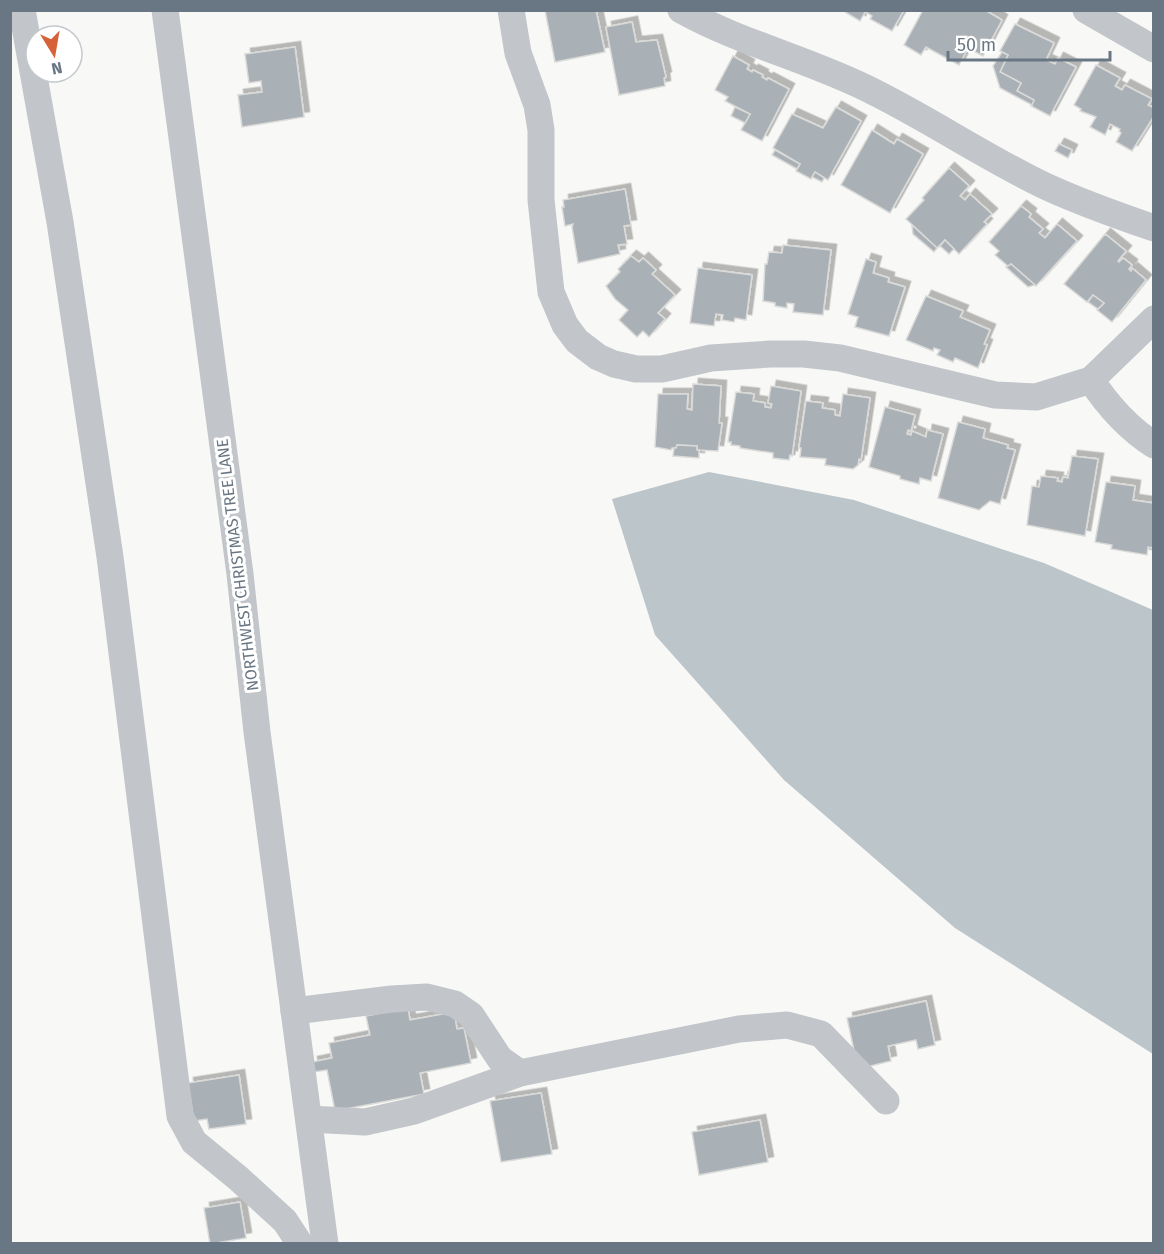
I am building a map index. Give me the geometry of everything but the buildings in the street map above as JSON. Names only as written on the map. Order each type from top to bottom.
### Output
[{"type":"street","points":[[22,10],[60,222],[110,557],[180,1116],[194,1142],[285,1221],[300,1244]]},
{"type":"street","name":"NORTHWEST CHRISTMAS TREE LANE","points":[[165,10],[240,574],[257,732],[325,1244]]},
{"type":"street","points":[[511,10],[518,52],[537,105],[541,130],[541,200],[551,292],[565,325],[577,341],[598,357],[614,364],[636,369],[662,369],[711,358],[804,354],[840,358],[995,395],[1036,397],[1091,380],[1154,320]]},
{"type":"street","points":[[681,10],[743,40],[779,52],[873,91],[1041,184],[1074,199],[1154,228]]},
{"type":"street","points":[[1086,10],[1154,49]]},
{"type":"street","points":[[1091,380],[1107,404],[1140,436],[1154,445]]},
{"type":"street","points":[[294,1011],[428,997],[455,1004],[471,1015],[500,1059],[520,1073]]},
{"type":"street","points":[[309,1119],[365,1122],[414,1111],[520,1073],[739,1029],[788,1025],[820,1034],[886,1101]]},
{"type":"shaded area","points":[[709,472],[854,500],[1044,563],[1153,610],[1153,1054],[955,928],[784,780],[655,635],[612,499]]}]
